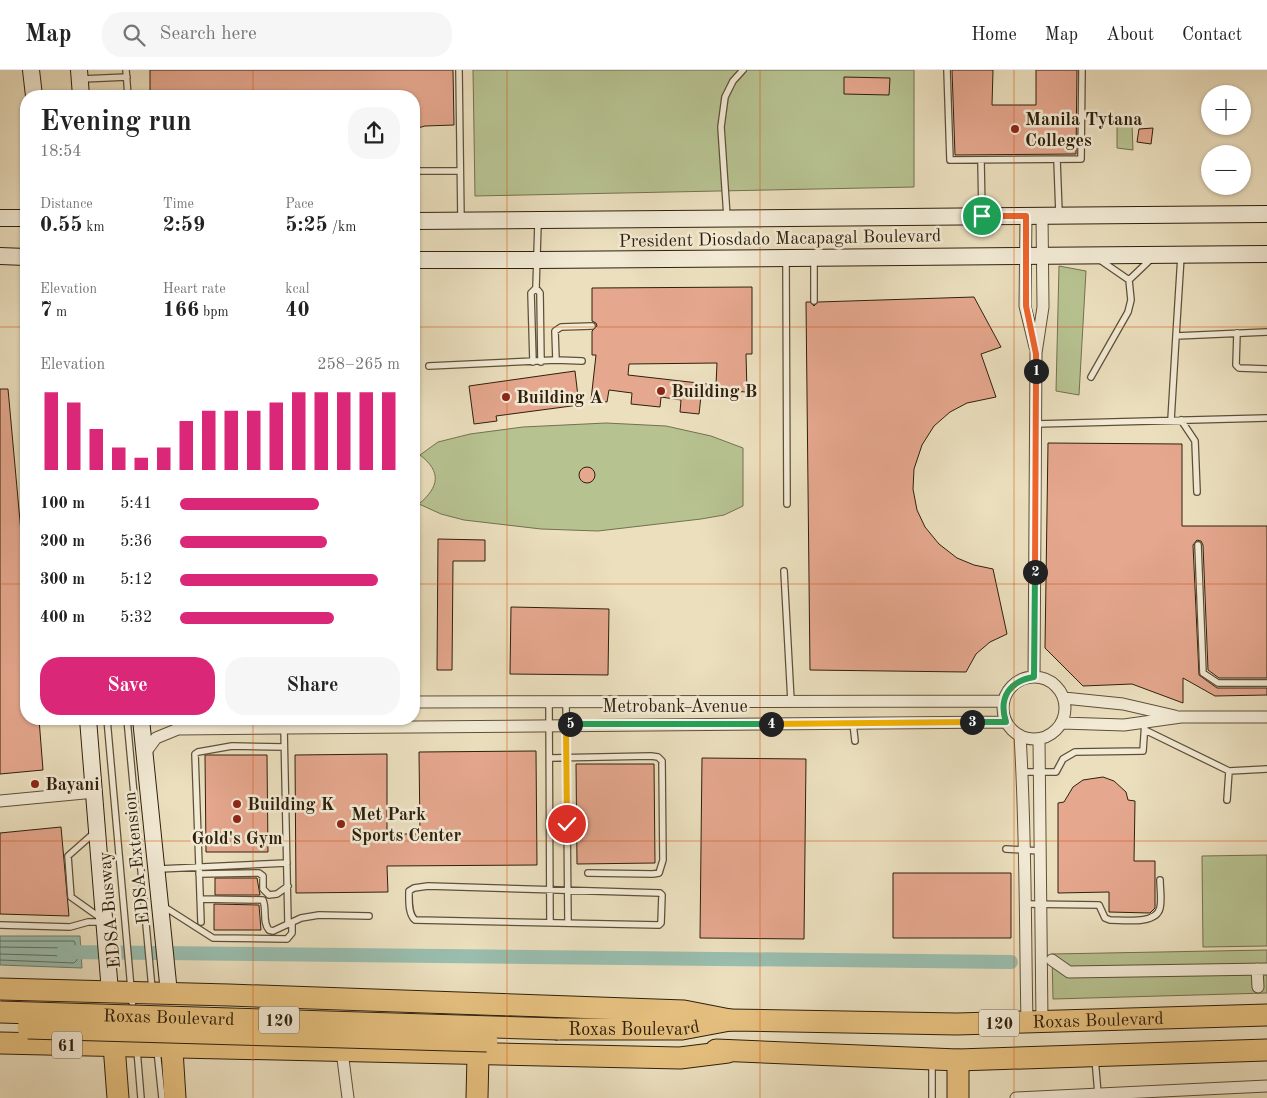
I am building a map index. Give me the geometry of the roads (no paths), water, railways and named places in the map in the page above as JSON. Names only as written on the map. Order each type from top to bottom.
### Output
[{"type":"highway","points":[[9,989],[131,993],[158,990],[155,1048],[175,1098]]},
{"type":"highway","points":[[9,989],[25,996],[32,1016],[31,1026],[26,1036],[10,1044]]},
{"type":"highway","name":"120","points":[[158,990],[229,995],[684,1011],[730,1020]]},
{"type":"highway","points":[[110,992],[118,1098]]},
{"type":"highway","points":[[228,1049],[212,1037],[209,1022],[213,1007],[220,999],[229,995]]},
{"type":"highway","name":"Roxas Boulevard","points":[[0,1012],[141,1015],[558,1036],[681,1046],[728,1052],[932,1060],[1267,1050]]},
{"type":"highway","name":"Roxas Boulevard","points":[[0,1027],[558,1036],[682,1030],[730,1020],[957,1024],[1267,1015]]},
{"type":"highway","name":"61","points":[[10,1044],[155,1048]]},
{"type":"highway","name":"120","points":[[155,1048],[680,1058],[728,1052]]},
{"type":"highway","points":[[477,1098],[478,1055]]},
{"type":"highway","points":[[958,1060],[958,1098]]},
{"type":"main road","points":[[31,70],[33,90]]},
{"type":"main road","points":[[80,74],[81,90]]},
{"type":"main road","name":"President Diosdado Macapagal Boulevard","points":[[420,221],[1267,214]]},
{"type":"main road","points":[[0,218],[20,218]]},
{"type":"main road","name":"President Diosdado Macapagal Boulevard","points":[[420,260],[1267,254]]},
{"type":"main road","points":[[0,256],[20,256]]},
{"type":"main road","name":"EDSA Extension","points":[[89,725],[110,992]]},
{"type":"main road","name":"EDSA Extension","points":[[143,725],[161,905],[155,929],[158,990]]},
{"type":"street","points":[[1026,216],[1026,306],[1036,354]]},
{"type":"street","points":[[1034,677],[1036,354],[1043,307],[1042,257],[1051,216]]},
{"type":"street","points":[[1024,678],[1044,678],[1052,682],[1064,698],[1065,715],[1062,723],[1048,737],[1039,740],[1029,740],[1020,736],[1012,730],[1003,715],[1004,701],[1008,691],[1015,683],[1024,678]]},
{"type":"street","points":[[1064,698],[1123,704],[1181,717],[1267,717]]},
{"type":"street","name":"Metrobank Avenue","points":[[420,702],[1004,701]]},
{"type":"street","points":[[1062,723],[1145,727],[1181,717]]},
{"type":"street","name":"Metrobank Avenue","points":[[420,723],[1006,722]]},
{"type":"street","name":"Metrobank Avenue","points":[[145,753],[156,738],[178,729],[284,728],[304,725]]},
{"type":"street","points":[[1020,736],[1026,904],[1025,938],[1034,1022]]},
{"type":"street","points":[[1034,1022],[1041,937],[1039,740]]},
{"type":"street","points":[[0,801],[95,792]]},
{"type":"street","points":[[1025,938],[1041,937]]},
{"type":"street","points":[[1052,960],[1069,972],[1262,969],[1258,987]]},
{"type":"street","points":[[342,1051],[348,1098]]},
{"type":"street","points":[[1016,1098],[1099,1097],[1267,1086]]},
{"type":"lane","points":[[459,70],[461,221]]},
{"type":"lane","points":[[727,218],[721,127],[725,97],[733,81],[743,70]]},
{"type":"lane","points":[[947,70],[950,160],[982,161],[1081,160],[1082,70]]},
{"type":"lane","points":[[80,74],[127,73],[128,90]]},
{"type":"lane","points":[[1051,216],[1058,160]]},
{"type":"lane","points":[[982,161],[982,216]]},
{"type":"lane","points":[[420,171],[460,170]]},
{"type":"lane","points":[[538,220],[536,288],[540,293],[541,362]]},
{"type":"lane","points":[[1129,280],[1156,254]]},
{"type":"lane","points":[[1171,420],[1181,254]]},
{"type":"lane","points":[[1093,256],[1129,280]]},
{"type":"lane","points":[[814,257],[814,301]]},
{"type":"lane","points":[[786,258],[787,504]]},
{"type":"lane","points":[[1092,377],[1128,312],[1131,300],[1129,280]]},
{"type":"lane","points":[[533,362],[531,293],[536,288]]},
{"type":"lane","points":[[556,360],[556,331],[561,327],[592,326]]},
{"type":"lane","points":[[1237,332],[1236,364],[1239,368],[1267,369]]},
{"type":"lane","points":[[1176,336],[1267,332]]},
{"type":"lane","points":[[429,366],[556,360],[582,361]]},
{"type":"lane","points":[[1036,424],[1267,418]]},
{"type":"lane","points":[[1181,420],[1195,441],[1197,492]]},
{"type":"lane","points":[[1198,545],[1203,673],[1218,683],[1267,683]]},
{"type":"lane","points":[[784,571],[791,701]]},
{"type":"lane","points":[[549,701],[550,923]]},
{"type":"lane","points":[[566,701],[568,923]]},
{"type":"lane","points":[[1022,772],[1056,772],[1064,759],[1075,752],[1143,752],[1145,709]]},
{"type":"lane","points":[[853,723],[855,741]]},
{"type":"lane","name":"EDSA Busway","points":[[108,725],[131,993],[155,1048],[162,1098]]},
{"type":"lane","name":"EDSA Busway","points":[[128,725],[155,929]]},
{"type":"lane","points":[[1145,727],[1229,771],[1267,769]]},
{"type":"lane","points":[[161,905],[213,938],[287,939],[292,933],[287,863],[284,728]]},
{"type":"lane","points":[[201,922],[195,754],[232,746],[284,747]]},
{"type":"lane","points":[[550,758],[651,756],[658,757],[662,761],[663,860],[659,873],[588,874]]},
{"type":"lane","points":[[1228,800],[1229,771]]},
{"type":"lane","points":[[98,830],[68,856],[71,897],[106,925]]},
{"type":"lane","points":[[1006,849],[1040,851]]},
{"type":"lane","points":[[198,871],[287,863]]},
{"type":"lane","points":[[157,869],[259,873],[263,876],[263,889],[269,895],[277,894],[288,886]]},
{"type":"lane","points":[[1026,904],[1099,905],[1106,918],[1110,920],[1142,921],[1155,915],[1160,909],[1160,880]]},
{"type":"lane","points":[[428,886],[550,890],[660,893],[662,896],[661,923],[659,925],[420,921],[412,917],[409,899],[409,891],[414,888],[428,886]]},
{"type":"lane","points":[[200,899],[261,900],[264,902],[265,925],[269,930],[277,930],[300,918],[319,915],[369,916]]},
{"type":"lane","points":[[0,925],[70,927],[88,922],[106,925]]},
{"type":"lane","name":"EDSA Busway","points":[[141,1098],[155,1048]]},
{"type":"lane","points":[[1095,1056],[1099,1097]]},
{"type":"lane","points":[[932,1060],[932,1098]]},
{"type":"water","points":[[0,936],[80,936],[82,968],[0,965]]},
{"type":"waterway","points":[[63,952],[1011,962]]},
{"type":"place","name":"Manila Tytana Colleges","points":[[1015,129]]},
{"type":"place","name":"Building B","points":[[661,391]]},
{"type":"place","name":"Building A","points":[[506,397]]},
{"type":"place","name":"Bayani","points":[[35,784]]},
{"type":"place","name":"Building K","points":[[237,804]]},
{"type":"place","name":"Gold's Gym","points":[[237,819]]},
{"type":"place","name":"Met Park Sports Center","points":[[341,824]]}]
